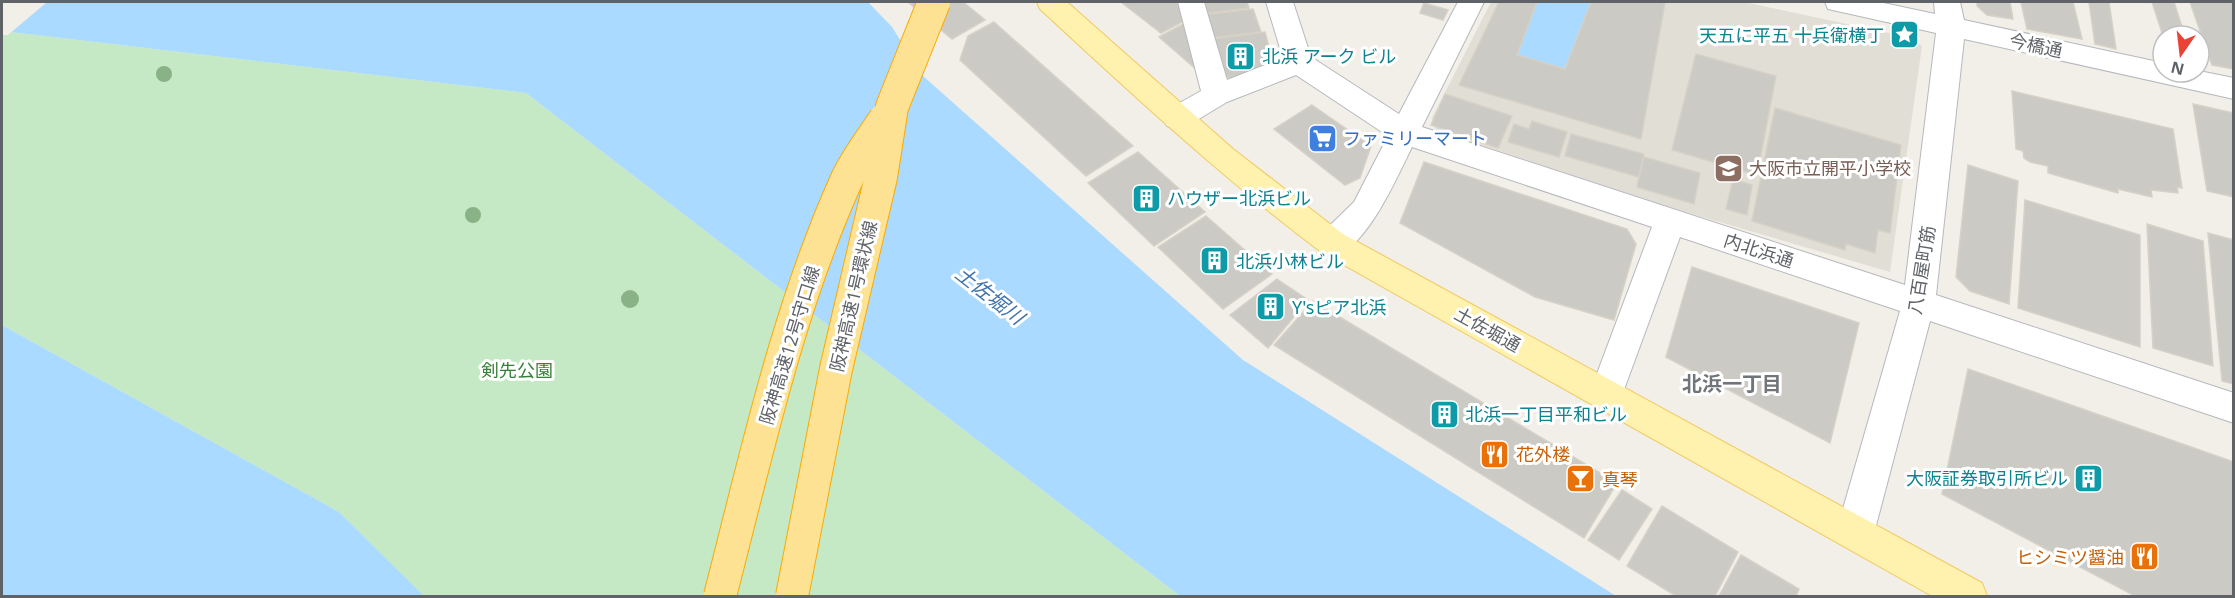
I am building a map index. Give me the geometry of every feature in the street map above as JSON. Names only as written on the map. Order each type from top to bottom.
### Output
[{"type":"highway","name":"阪神高速1号環状線","points":[[792,597],[836,369],[881,177],[892,107],[934,2]]},
{"type":"highway","name":"阪神高速12号守口線","points":[[720,597],[768,410],[808,276],[847,179],[892,107]]},
{"type":"main road","name":"土佐堀通","points":[[1050,2],[1177,118],[1332,243],[1968,597]]},
{"type":"street","points":[[1191,2],[1217,95]]},
{"type":"street","points":[[1177,118],[1217,95],[1299,63],[1280,2]]},
{"type":"street","points":[[1332,243],[1365,210],[1472,2]]},
{"type":"street","name":"今橋通","points":[[1838,2],[1949,14],[2234,89]]},
{"type":"street","name":"八百屋町筋","points":[[1855,533],[1918,302],[1949,14]]},
{"type":"street","name":"内北浜通","points":[[1299,63],[1406,133],[2234,408]]},
{"type":"street","points":[[1606,395],[1670,222]]},
{"type":"shaded area","name":"大阪市立開平小学校","points":[[1491,2],[1744,2],[1908,37],[1922,46],[1890,272],[1665,206],[1436,130],[1432,118]]},
{"type":"green space","name":"剣先公園","points":[[2,31],[526,93],[1180,596],[424,596],[339,512],[2,325]]},
{"type":"water","name":"土佐堀川","points":[[2,2],[868,2],[892,27],[923,76],[1243,360],[1616,596],[1180,596],[526,93],[2,31]]},
{"type":"water","points":[[1537,2],[1591,2],[1565,69],[1517,55]]},
{"type":"water","points":[[2,325],[339,512],[424,596],[2,596]]},
{"type":"pier","points":[[2,2],[47,2],[8,35],[2,35]]},
{"type":"building","points":[[908,2],[963,2],[985,20],[952,39]]},
{"type":"building","points":[[1121,2],[1175,2],[1185,9],[1184,21],[1161,33]]},
{"type":"building","points":[[1199,2],[1247,2],[1249,8],[1201,14]]},
{"type":"building","points":[[1499,2],[1537,2],[1517,55],[1565,69],[1591,2],[1665,2],[1641,139],[1459,85]]},
{"type":"building","points":[[1977,2],[2010,2],[2013,19],[1987,15],[1977,6]]},
{"type":"building","points":[[2021,2],[2073,2],[2082,39],[2027,29]]},
{"type":"building","points":[[2089,2],[2109,2],[2116,49],[2095,44]]},
{"type":"building","points":[[2152,2],[2174,2],[2181,24],[2159,24]]},
{"type":"building","points":[[2190,2],[2234,2],[2234,69],[2212,65],[2211,24],[2198,24]]},
{"type":"building","points":[[1424,3],[1448,10],[1443,20],[1420,13]]},
{"type":"building","points":[[1253,9],[1261,32],[1208,38],[1201,15]]},
{"type":"building","points":[[1189,21],[1197,70],[1159,37]]},
{"type":"building","points":[[994,22],[1133,146],[1086,176],[960,60],[968,36]]},
{"type":"building","name":"北浜 アーク ビル","points":[[1265,32],[1270,51],[1268,61],[1262,67],[1230,78],[1216,71],[1211,39]]},
{"type":"building","points":[[1696,54],[1776,76],[1757,175],[1672,150]]},
{"type":"building","points":[[2012,91],[2173,129],[2182,188],[2177,187],[2178,193],[2151,190],[2152,197],[2118,189],[2118,193],[2048,173],[2048,166],[2030,162],[2024,158],[2023,151],[2016,149]]},
{"type":"building","points":[[1445,94],[1512,116],[1498,148],[1431,125]]},
{"type":"building","points":[[2193,104],[2234,113],[2234,197],[2207,191]]},
{"type":"building","name":"ファミリーマート","points":[[1312,105],[1371,146],[1360,178],[1345,185],[1274,129]]},
{"type":"building","points":[[1775,108],[1901,145],[1890,233],[1878,230],[1875,253],[1846,244],[1845,250],[1752,221]]},
{"type":"building","points":[[1532,121],[1567,132],[1559,157],[1508,142],[1514,124],[1529,129]]},
{"type":"building","points":[[1571,134],[1644,154],[1639,177],[1565,156]]},
{"type":"building","name":"ハウザー北浜ビル","points":[[1138,152],[1205,212],[1154,246],[1088,183]]},
{"type":"building","points":[[1644,157],[1700,173],[1694,204],[1637,187]]},
{"type":"building","points":[[1424,162],[1627,229],[1636,244],[1614,320],[1535,297],[1400,223]]},
{"type":"building","points":[[1968,165],[2018,181],[2009,304],[1970,291],[1956,277]]},
{"type":"building","points":[[1733,179],[1752,185],[1747,215],[1726,209]]},
{"type":"building","points":[[2025,200],[2140,235],[2140,347],[2018,308]]},
{"type":"building","name":"北浜小林ビル","points":[[1206,216],[1272,274],[1223,309],[1158,247]]},
{"type":"building","points":[[2147,224],[2203,241],[2213,366],[2153,348]]},
{"type":"building","points":[[2208,233],[2234,240],[2234,384],[2222,381]]},
{"type":"building","points":[[1692,267],[1859,323],[1830,443],[1666,357]]},
{"type":"building","name":"Y'sピア北浜","points":[[1277,279],[1308,300],[1268,348],[1230,315]]},
{"type":"building","name":"北浜一丁目平和ビル","points":[[1313,301],[1617,483],[1584,538],[1274,345]]},
{"type":"building","name":"大阪証券取引所ビル","points":[[1968,369],[2234,462],[2234,596],[2135,596],[1942,494]]},
{"type":"building","points":[[1622,490],[1652,509],[1619,560],[1588,540]]},
{"type":"building","points":[[1662,506],[1738,552],[1715,596],[1676,596],[1627,566]]},
{"type":"building","points":[[1741,555],[1799,589],[1796,596],[1719,596]]},
{"type":"place","name":"天五に平五 十兵衛横丁","points":[[1905,35]]},
{"type":"place","name":"北浜 アーク ビル","points":[[1241,56]]},
{"type":"place","name":"ファミリーマート","points":[[1322,138]]},
{"type":"place","name":"大阪市立開平小学校","points":[[1728,168]]},
{"type":"place","name":"ハウザー北浜ビル","points":[[1146,198]]},
{"type":"place","name":"北浜小林ビル","points":[[1215,261]]},
{"type":"place","name":"Y'sピア北浜","points":[[1271,307]]},
{"type":"place","name":"北浜一丁目平和ビル","points":[[1444,414]]},
{"type":"place","name":"花外楼","points":[[1495,454]]},
{"type":"place","name":"大阪証券取引所ビル","points":[[2089,478]]},
{"type":"place","name":"真琴","points":[[1581,479]]},
{"type":"place","name":"ヒシミツ醤油","points":[[2145,557]]},
{"type":"district","name":"北浜一丁目","points":[[1732,383]]}]
